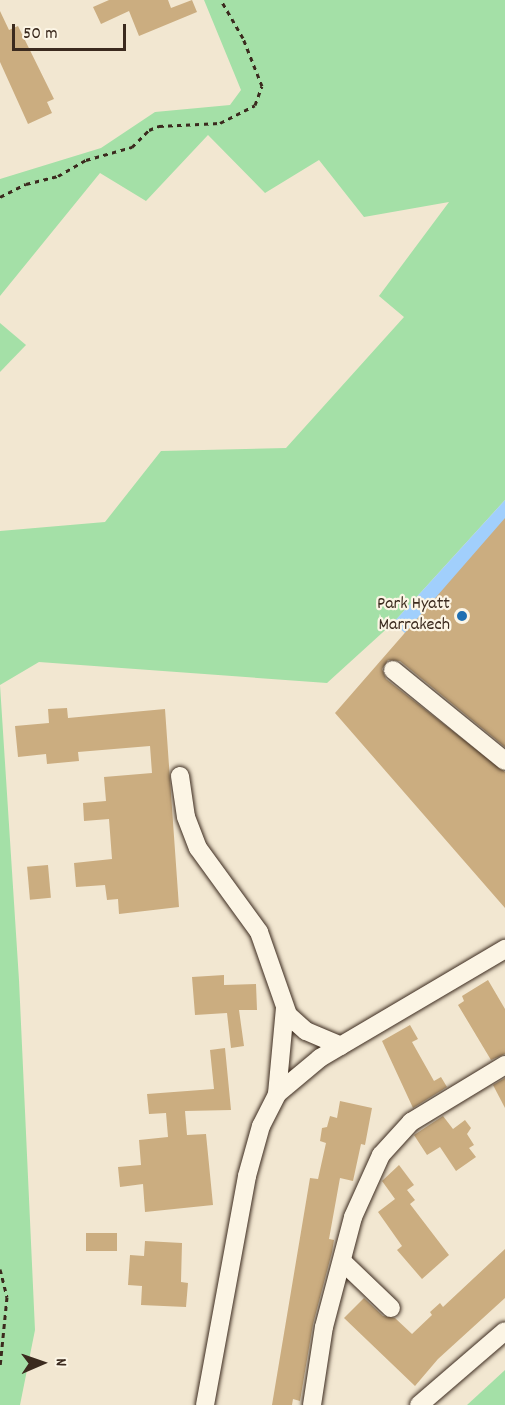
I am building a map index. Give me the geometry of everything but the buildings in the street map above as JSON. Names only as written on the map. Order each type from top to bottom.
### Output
[{"type":"street","points":[[393,670],[505,761]]},
{"type":"street","points":[[180,776],[186,817],[195,840],[259,932],[285,1008],[301,1027],[340,1046]]},
{"type":"street","points":[[205,1405],[251,1158],[261,1125],[277,1094],[299,1073],[340,1046],[505,948]]},
{"type":"street","points":[[277,1094],[285,1008]]},
{"type":"street","points":[[280,1043],[301,1027]]},
{"type":"street","points":[[312,1405],[324,1328],[344,1263],[356,1209],[381,1155],[399,1132],[505,1065]]},
{"type":"street","points":[[344,1263],[391,1308]]},
{"type":"street","points":[[419,1405],[505,1331]]},
{"type":"path","points":[[0,197],[26,184],[58,176],[86,160],[132,147],[159,126],[220,123],[255,105],[262,86],[243,38],[221,0]]},
{"type":"path","points":[[0,1269],[7,1297],[0,1366]]},
{"type":"green space","points":[[204,0],[505,0],[505,500],[393,623],[327,683],[39,662],[0,685],[0,531],[105,522],[161,451],[286,448],[404,317],[379,296],[449,202],[364,217],[319,160],[265,193],[208,135],[146,201],[100,173],[0,296],[0,179],[101,148],[155,112],[230,105],[241,90]]},
{"type":"green space","points":[[0,323],[26,345],[0,372]]},
{"type":"green space","points":[[0,685],[19,980],[35,1330],[20,1405],[0,1405]]},
{"type":"green space","points":[[505,1370],[505,1405],[467,1405]]},
{"type":"water","points":[[505,500],[505,717],[393,623]]},
{"type":"place","name":"Park Hyatt Marrakech","points":[[462,616]]}]
